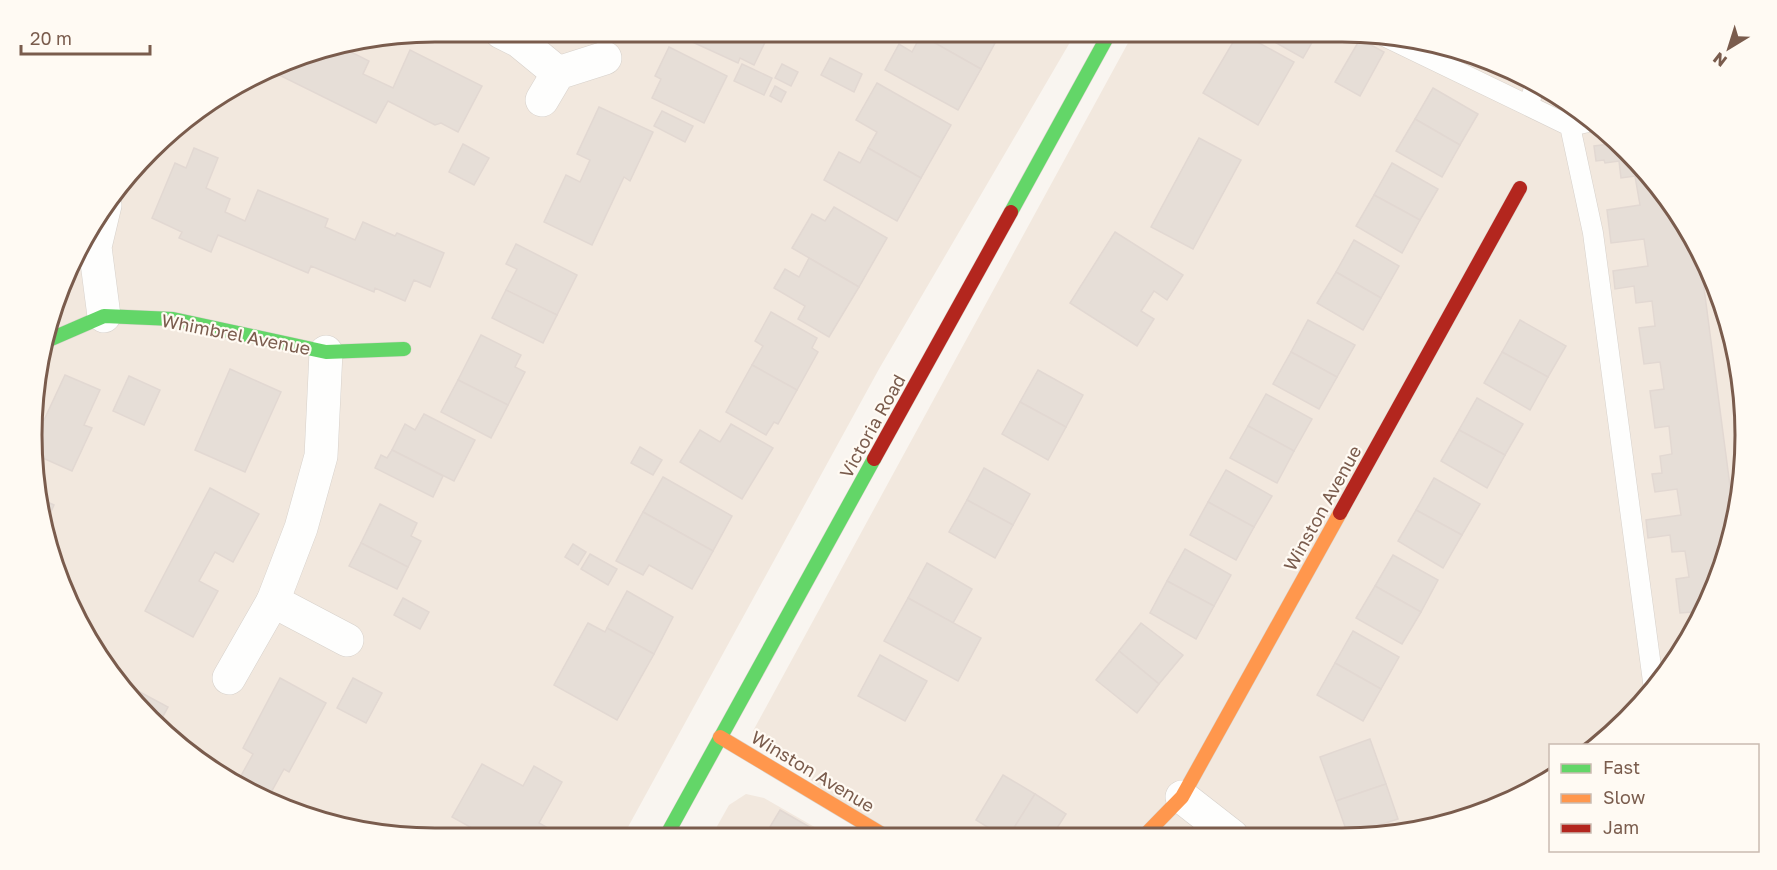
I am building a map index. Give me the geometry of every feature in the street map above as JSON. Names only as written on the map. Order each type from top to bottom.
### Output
[{"type":"street","points":[[520,42],[550,86],[605,58]]},
{"type":"street","name":"Victoria Road","points":[[671,828],[1104,42]]},
{"type":"street","name":"Winston Avenue","points":[[1152,828],[1182,797],[1520,188]]},
{"type":"street","points":[[97,234],[94,247],[104,316]]},
{"type":"street","name":"Whimbrel Avenue","points":[[54,338],[104,316],[173,319],[326,352],[404,349]]},
{"type":"street","name":"Whimbrel Avenue","points":[[229,678],[273,601],[301,528],[321,456],[326,352]]},
{"type":"street","points":[[273,601],[347,640]]},
{"type":"street","name":"Winston Avenue","points":[[720,737],[872,828]]},
{"type":"street","points":[[1182,797],[1222,828]]},
{"type":"lane","points":[[1409,48],[1570,126],[1582,124]]},
{"type":"lane","points":[[1528,105],[1533,92]]},
{"type":"lane","points":[[1570,126],[1593,233],[1652,676]]},
{"type":"shaded area","points":[[435,42],[1070,42],[879,369],[627,828],[435,828],[384,825],[333,815],[309,807],[238,775],[196,747],[157,713],[108,653],[72,585],[55,537],[45,486],[43,409],[45,384],[55,333],[83,261],[95,238],[123,196],[157,157],[176,140],[196,123],[238,95],[309,63],[333,55],[384,45]]},
{"type":"shaded area","points":[[1129,42],[1342,42],[1393,45],[1444,55],[1492,72],[1560,108],[1620,157],[1669,217],[1694,261],[1722,333],[1732,384],[1734,409],[1732,486],[1722,537],[1714,561],[1682,632],[1654,674],[1637,694],[1620,713],[1585,744],[1549,744],[1549,768],[1516,787],[1444,815],[1393,825],[1368,827],[867,828],[753,731]]},
{"type":"shaded area","points":[[746,794],[764,798],[816,828],[716,828],[729,805]]},
{"type":"building","points":[[692,42],[765,42],[754,65],[740,58],[738,63]]},
{"type":"building","points":[[917,42],[933,42],[981,69],[958,110],[885,70],[899,44],[912,52]]},
{"type":"building","points":[[933,42],[996,42],[981,69]]},
{"type":"building","points":[[1233,42],[1257,42],[1294,62],[1258,125],[1203,93]]},
{"type":"building","points":[[1275,42],[1312,42],[1303,58]]},
{"type":"building","points":[[1358,43],[1367,43],[1384,52],[1360,96],[1335,82]]},
{"type":"building","points":[[669,47],[727,76],[704,123],[652,98],[661,79],[655,76]]},
{"type":"building","points":[[410,50],[482,86],[458,132],[441,123],[435,125],[388,101],[376,123],[279,75],[333,55],[350,52],[369,61],[363,74],[393,88]]},
{"type":"building","points":[[830,58],[862,74],[854,92],[821,75]]},
{"type":"building","points":[[742,64],[772,78],[764,95],[734,81]]},
{"type":"building","points":[[782,64],[798,72],[791,86],[775,78]]},
{"type":"building","points":[[877,83],[951,125],[921,178],[868,148],[877,132],[856,120]]},
{"type":"building","points":[[775,86],[786,92],[781,102],[770,96]]},
{"type":"building","points":[[1433,88],[1478,114],[1460,145],[1415,119]]},
{"type":"building","points":[[599,107],[653,132],[630,181],[624,177],[592,245],[544,222],[566,175],[580,182],[590,160],[577,154]]},
{"type":"building","points":[[662,111],[693,126],[685,142],[654,126]]},
{"type":"building","points":[[1415,119],[1460,145],[1442,177],[1396,151]]},
{"type":"building","points":[[1199,138],[1241,160],[1193,249],[1151,227]]},
{"type":"building","points":[[463,144],[489,158],[474,185],[449,172]]},
{"type":"building","points":[[1606,145],[1654,196],[1682,239],[1703,281],[1731,492],[1722,537],[1692,612],[1680,613],[1676,579],[1689,577],[1685,551],[1672,552],[1670,535],[1648,538],[1646,520],[1681,515],[1677,489],[1655,492],[1652,474],[1662,473],[1660,456],[1672,454],[1669,426],[1655,428],[1650,391],[1664,389],[1660,362],[1644,364],[1639,328],[1655,326],[1652,301],[1636,303],[1634,286],[1615,289],[1613,271],[1648,266],[1644,239],[1611,243],[1607,210],[1640,205],[1635,176],[1621,178],[1619,161],[1605,163],[1604,160],[1596,161],[1594,146]]},
{"type":"building","points":[[194,148],[218,158],[206,188],[230,199],[225,212],[245,221],[258,190],[328,219],[325,227],[355,240],[363,222],[395,236],[397,233],[444,253],[430,287],[414,280],[405,301],[375,288],[374,292],[311,266],[308,273],[218,235],[211,252],[179,238],[182,232],[152,218],[175,163],[186,168]]},
{"type":"building","points":[[868,148],[921,178],[897,221],[824,180],[839,152],[860,163]]},
{"type":"building","points":[[1392,163],[1438,189],[1420,220],[1374,195]]},
{"type":"building","points":[[1374,195],[1420,220],[1402,253],[1356,226]]},
{"type":"building","points":[[834,207],[887,238],[859,287],[792,248],[812,214],[825,221]]},
{"type":"building","points":[[1115,232],[1183,275],[1167,300],[1154,291],[1141,311],[1154,319],[1137,346],[1070,303]]},
{"type":"building","points":[[1354,240],[1399,266],[1381,298],[1336,272]]},
{"type":"building","points":[[516,244],[577,275],[557,315],[506,290],[517,269],[506,264]]},
{"type":"building","points":[[809,258],[859,287],[829,337],[798,319],[805,306],[774,288],[785,269],[799,277]]},
{"type":"building","points":[[1336,272],[1381,298],[1363,330],[1317,303]]},
{"type":"building","points":[[506,290],[557,315],[543,343],[492,318]]},
{"type":"building","points":[[771,312],[817,338],[812,348],[818,352],[797,390],[752,365],[763,346],[755,341]]},
{"type":"building","points":[[1308,320],[1355,345],[1337,377],[1291,352]]},
{"type":"building","points":[[1520,320],[1566,346],[1548,377],[1502,352]]},
{"type":"building","points":[[481,335],[521,355],[515,367],[525,372],[508,405],[458,380]]},
{"type":"building","points":[[1291,352],[1337,377],[1319,409],[1273,384]]},
{"type":"building","points":[[1502,352],[1548,377],[1530,410],[1484,383]]},
{"type":"building","points":[[752,365],[797,390],[778,424],[774,422],[766,435],[726,412]]},
{"type":"building","points":[[230,369],[281,392],[245,472],[195,450]]},
{"type":"building","points":[[1038,370],[1083,395],[1066,427],[1020,402]]},
{"type":"building","points":[[65,375],[100,390],[84,425],[92,428],[72,471],[43,458],[44,420]]},
{"type":"building","points":[[129,376],[160,390],[144,425],[113,411]]},
{"type":"building","points":[[458,380],[508,405],[491,438],[441,412]]},
{"type":"building","points":[[1266,394],[1312,419],[1294,451],[1248,426]]},
{"type":"building","points":[[1477,398],[1523,424],[1505,455],[1459,430]]},
{"type":"building","points":[[1020,402],[1066,427],[1048,460],[1002,434]]},
{"type":"building","points":[[424,414],[475,440],[454,481],[392,450],[405,424],[415,430]]},
{"type":"building","points":[[731,424],[773,448],[742,499],[680,462],[700,430],[720,442]]},
{"type":"building","points":[[1248,426],[1294,451],[1277,483],[1230,458]]},
{"type":"building","points":[[1459,430],[1505,455],[1487,488],[1441,461]]},
{"type":"building","points":[[640,447],[662,460],[653,475],[631,463]]},
{"type":"building","points":[[392,450],[443,476],[433,497],[375,468],[381,455],[387,458]]},
{"type":"building","points":[[984,468],[1030,494],[1013,525],[967,500]]},
{"type":"building","points":[[1226,470],[1272,496],[1254,527],[1208,502]]},
{"type":"building","points":[[663,477],[732,516],[713,551],[643,512]]},
{"type":"building","points":[[1434,478],[1480,504],[1462,535],[1416,510]]},
{"type":"building","points":[[210,488],[259,514],[233,562],[215,552],[199,581],[218,591],[193,637],[145,611]]},
{"type":"building","points":[[967,500],[1013,525],[995,558],[949,532]]},
{"type":"building","points":[[48,502],[54,505],[50,513]]},
{"type":"building","points":[[1208,502],[1254,527],[1236,560],[1190,535]]},
{"type":"building","points":[[380,504],[417,523],[411,536],[421,541],[408,567],[361,543]]},
{"type":"building","points":[[1416,510],[1462,535],[1443,568],[1398,541]]},
{"type":"building","points":[[643,512],[713,551],[692,589],[649,565],[643,575],[616,561]]},
{"type":"building","points":[[361,543],[408,567],[397,589],[349,566]]},
{"type":"building","points":[[573,544],[586,552],[578,565],[565,557]]},
{"type":"building","points":[[1185,549],[1231,575],[1214,606],[1167,581]]},
{"type":"building","points":[[590,554],[617,569],[608,585],[581,569]]},
{"type":"building","points":[[1393,555],[1438,580],[1421,612],[1375,586]]},
{"type":"building","points":[[927,563],[972,589],[953,623],[908,598]]},
{"type":"building","points":[[1167,581],[1214,606],[1196,639],[1150,613]]},
{"type":"building","points":[[1375,586],[1421,612],[1402,644],[1356,618]]},
{"type":"building","points":[[627,591],[673,617],[654,654],[607,628]]},
{"type":"building","points":[[403,598],[429,612],[420,629],[394,615]]},
{"type":"building","points":[[908,598],[981,638],[958,681],[884,641]]},
{"type":"building","points":[[588,623],[605,632],[607,628],[654,654],[617,720],[554,685]]},
{"type":"building","points":[[1141,623],[1183,655],[1159,684],[1119,651]]},
{"type":"building","points":[[1353,631],[1399,657],[1381,689],[1335,663]]},
{"type":"building","points":[[1119,651],[1159,684],[1137,713],[1096,680]]},
{"type":"building","points":[[880,655],[927,681],[905,721],[858,696]]},
{"type":"building","points":[[1335,663],[1381,689],[1363,721],[1317,695]]},
{"type":"building","points":[[280,678],[326,703],[289,772],[284,769],[271,792],[241,776],[253,754],[243,748]]},
{"type":"building","points":[[353,678],[382,693],[366,723],[337,708]]},
{"type":"building","points":[[137,690],[168,707],[162,718]]},
{"type":"building","points":[[1370,739],[1386,784],[1336,801],[1320,757]]},
{"type":"building","points":[[482,764],[523,786],[534,766],[562,782],[539,823],[548,828],[472,828],[452,817]]},
{"type":"building","points":[[1003,775],[1035,794],[1014,828],[989,828],[976,820]]},
{"type":"building","points":[[1386,784],[1398,819],[1375,826],[1345,828],[1336,801]]},
{"type":"building","points":[[1035,794],[1066,814],[1057,828],[1014,828]]},
{"type":"building","points":[[780,810],[811,828],[769,828]]},
{"type":"traffic: fast","points":[[1011,212],[1104,42]]},
{"type":"traffic: fast","points":[[54,338],[104,316],[173,319],[326,352],[404,349]]},
{"type":"traffic: fast","points":[[671,828],[874,459]]},
{"type":"traffic: slow","points":[[1152,828],[1182,797],[1340,513]]},
{"type":"traffic: slow","points":[[720,737],[872,828]]},
{"type":"traffic: jam","points":[[1340,513],[1520,188]]},
{"type":"traffic: jam","points":[[874,459],[1011,212]]}]
